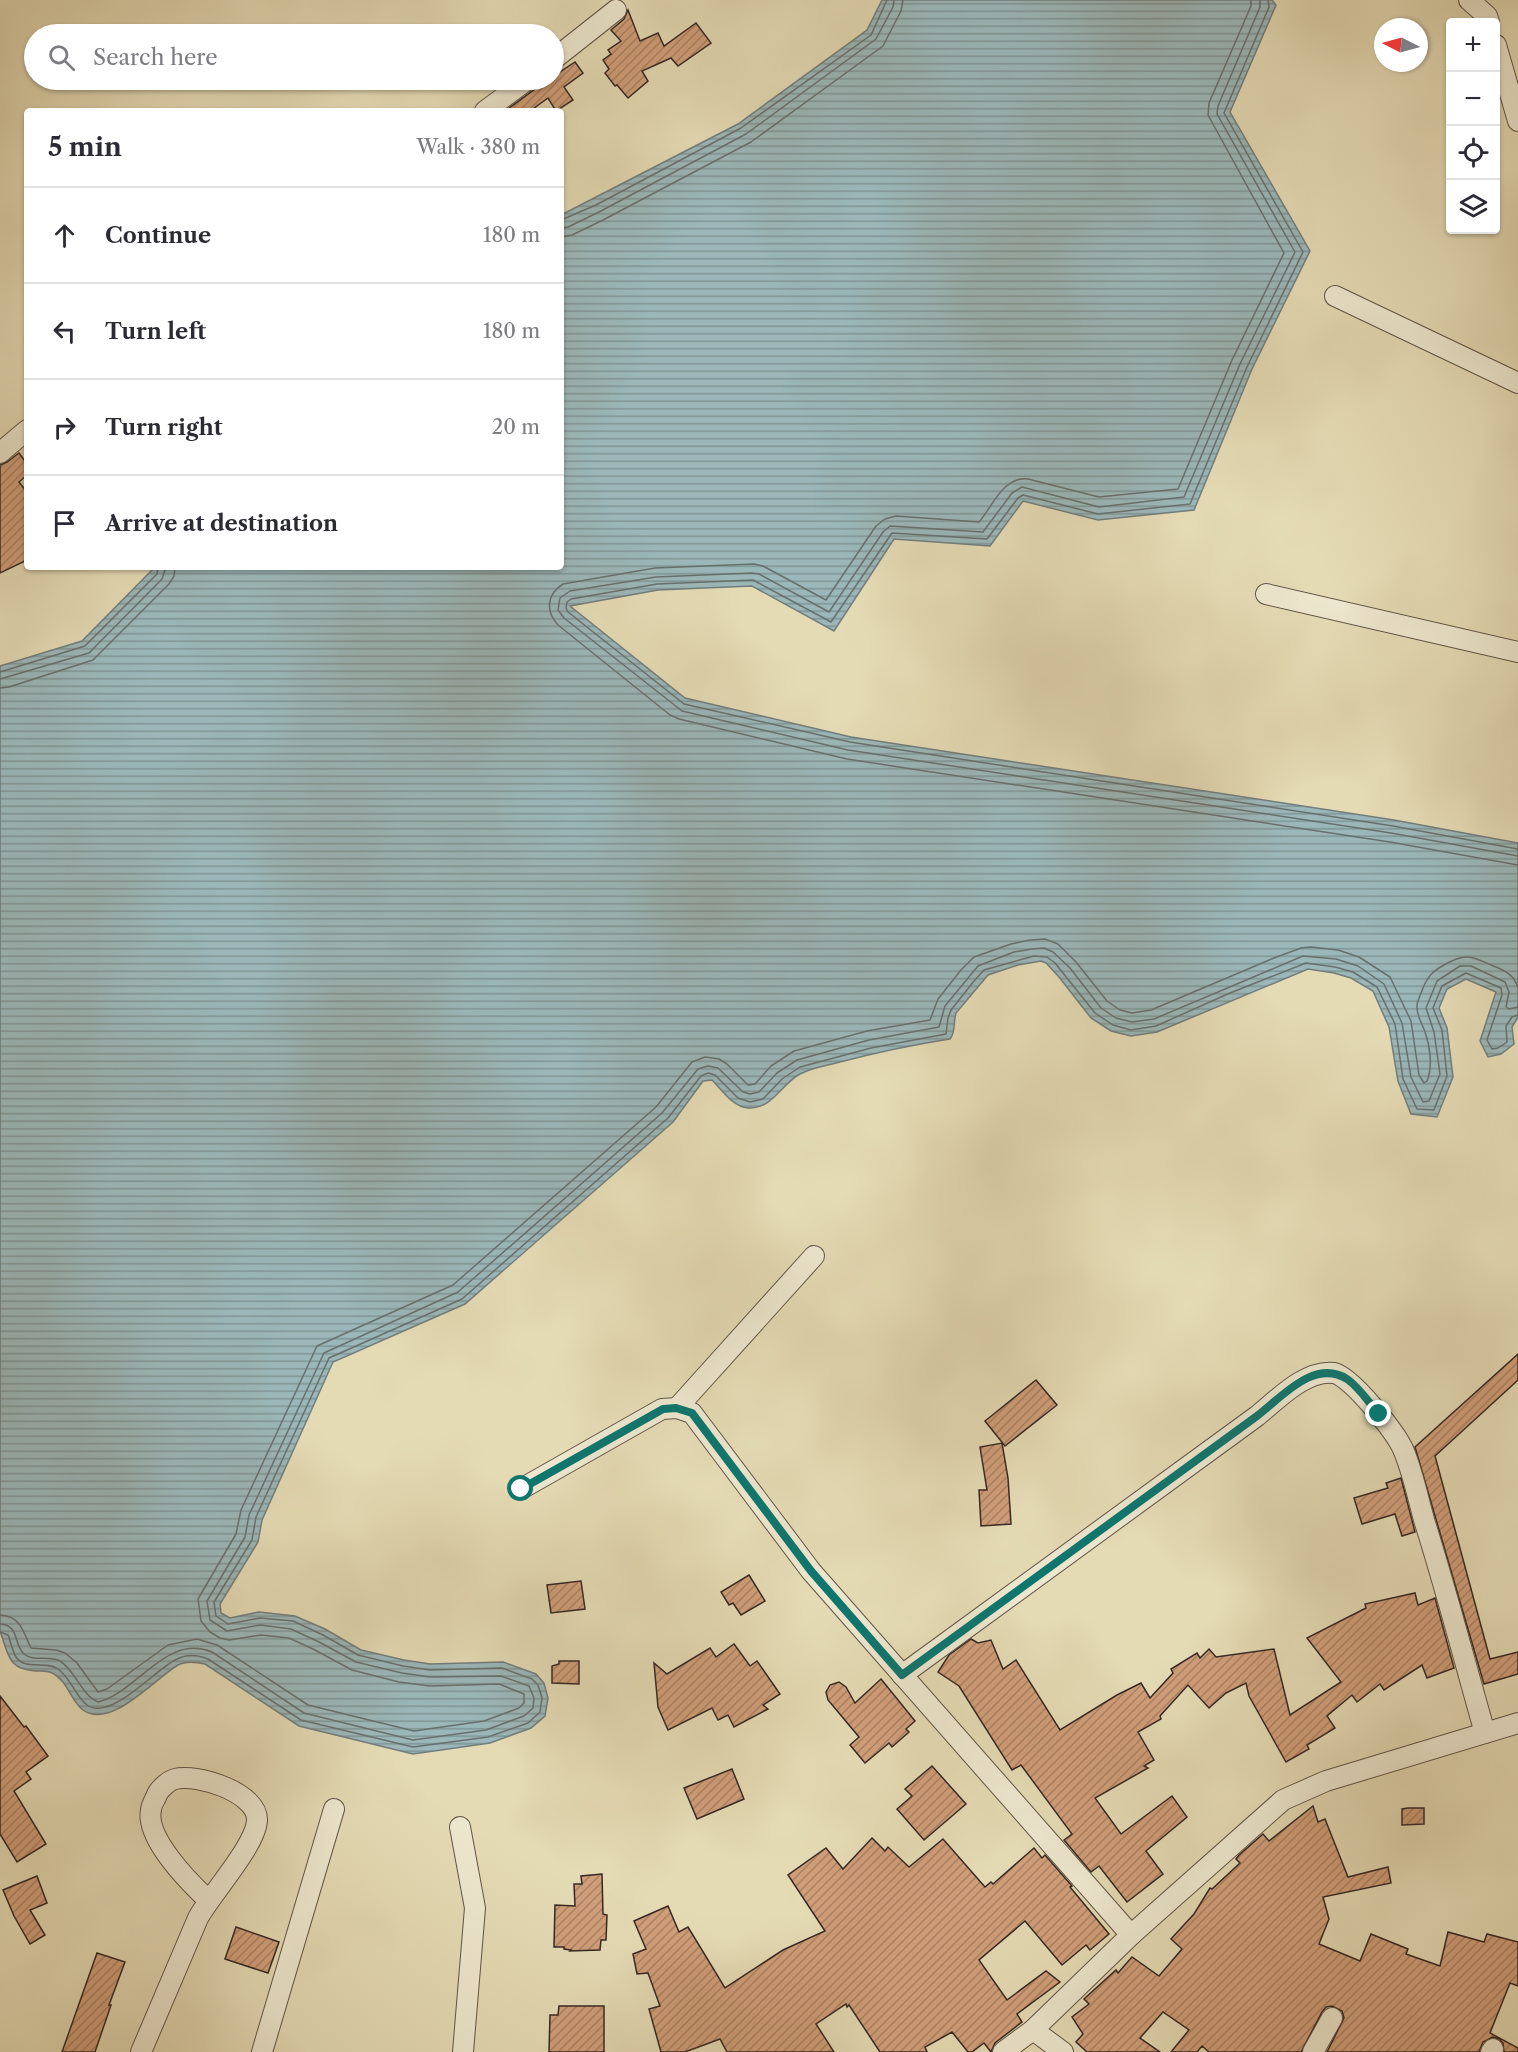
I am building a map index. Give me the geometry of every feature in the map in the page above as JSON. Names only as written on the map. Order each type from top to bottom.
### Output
[{"type":"street","points":[[1469,0],[1488,18]]},
{"type":"street","points":[[564,51],[616,10]]},
{"type":"street","points":[[1500,59],[1518,121]]},
{"type":"street","points":[[489,108],[513,90]]},
{"type":"street","points":[[1335,296],[1518,383]]},
{"type":"street","points":[[0,453],[24,433]]},
{"type":"street","points":[[1266,594],[1518,652]]},
{"type":"street","points":[[676,1408],[814,1256]]},
{"type":"street","points":[[902,1675],[1306,1378],[1319,1373],[1335,1373],[1348,1380],[1379,1414],[1402,1449],[1431,1541],[1485,1733]]},
{"type":"street","points":[[521,1489],[663,1409],[676,1408],[692,1413],[811,1571],[1131,1935]]},
{"type":"street","points":[[1003,2052],[1033,2030],[1131,1935],[1283,1800],[1326,1781],[1518,1723]]},
{"type":"street","points":[[141,2052],[189,1937],[208,1900],[229,1874],[254,1833],[257,1820],[255,1808],[249,1801],[232,1790],[189,1778],[174,1779],[158,1792],[150,1811],[153,1827],[171,1860],[208,1900]]},
{"type":"street","points":[[262,2052],[334,1809]]},
{"type":"street","points":[[460,1827],[475,1908],[463,2052]]},
{"type":"street","points":[[1313,2052],[1332,2018]]},
{"type":"street","points":[[1033,2030],[1064,2052]]},
{"type":"water","points":[[882,0],[1272,0],[1276,5],[1230,112],[1310,251],[1252,369],[1194,510],[1098,520],[1023,501],[990,546],[894,539],[834,631],[752,586],[658,590],[570,606],[685,698],[851,737],[1394,820],[1518,843],[1518,1017],[1512,1027],[1514,1044],[1501,1054],[1488,1057],[1480,1041],[1496,992],[1466,979],[1447,989],[1439,1008],[1447,1028],[1453,1077],[1437,1117],[1411,1114],[1398,1081],[1389,1027],[1373,991],[1351,978],[1308,969],[1157,1032],[1131,1036],[1111,1031],[1091,1018],[1059,977],[1046,963],[1041,961],[1018,965],[988,975],[956,1013],[950,1039],[809,1070],[793,1078],[764,1105],[757,1107],[748,1108],[737,1105],[712,1080],[703,1081],[673,1122],[465,1304],[333,1362],[262,1520],[258,1542],[220,1604],[221,1613],[230,1618],[259,1612],[295,1616],[325,1629],[361,1650],[404,1660],[430,1664],[503,1662],[536,1674],[544,1683],[548,1698],[545,1716],[531,1728],[490,1743],[413,1754],[299,1726],[205,1664],[191,1662],[178,1665],[119,1708],[106,1713],[94,1714],[83,1710],[59,1677],[48,1671],[26,1670],[14,1664],[0,1631],[0,666],[82,641],[152,570],[564,570],[564,213],[738,124],[867,30]]},
{"type":"building","points":[[628,10],[640,41],[658,33],[664,46],[696,23],[711,43],[678,66],[671,58],[642,71],[648,81],[628,98],[605,73],[609,69],[603,60],[611,54],[608,50],[621,41],[611,30],[624,19]]},
{"type":"building","points":[[575,62],[583,73],[564,87],[564,69]]},
{"type":"building","points":[[564,87],[573,100],[561,108],[554,108],[548,98],[534,108],[509,108],[534,90],[564,90]]},
{"type":"building","points":[[19,453],[24,460],[24,478],[19,482],[24,488],[24,561],[0,573],[0,465]]},
{"type":"building","points":[[1518,1354],[1518,1380],[1435,1456],[1490,1659],[1518,1652],[1518,1674],[1484,1684],[1415,1447]]},
{"type":"building","points":[[1036,1380],[1057,1405],[1005,1446],[985,1421]]},
{"type":"building","points":[[1002,1443],[1008,1478],[1011,1524],[981,1526],[979,1490],[987,1490],[980,1447]]},
{"type":"building","points":[[1401,1478],[1415,1532],[1402,1536],[1395,1514],[1362,1524],[1354,1498],[1388,1488],[1386,1483]]},
{"type":"building","points":[[749,1575],[765,1601],[741,1615],[733,1603],[729,1605],[721,1592]]},
{"type":"building","points":[[581,1581],[585,1609],[551,1613],[547,1585]]},
{"type":"building","points":[[1415,1593],[1418,1605],[1435,1598],[1454,1668],[1427,1678],[1422,1665],[1384,1690],[1380,1684],[1357,1702],[1352,1695],[1327,1716],[1335,1728],[1307,1745],[1309,1749],[1286,1762],[1249,1696],[1246,1683],[1226,1693],[1209,1708],[1188,1685],[1160,1716],[1161,1719],[1138,1732],[1154,1760],[1144,1766],[1148,1768],[1095,1798],[1121,1834],[1172,1796],[1187,1817],[1146,1851],[1163,1874],[1127,1902],[1099,1866],[1091,1872],[1064,1840],[1072,1834],[1021,1765],[1012,1770],[959,1686],[938,1672],[949,1655],[971,1639],[978,1643],[991,1640],[1003,1669],[1016,1660],[1060,1730],[1141,1683],[1150,1698],[1173,1673],[1171,1669],[1197,1653],[1200,1658],[1209,1649],[1216,1657],[1274,1649],[1290,1715],[1341,1682],[1307,1638],[1366,1608],[1365,1604]]},
{"type":"building","points":[[734,1644],[750,1666],[757,1661],[780,1694],[763,1705],[768,1709],[734,1727],[728,1715],[718,1720],[712,1708],[668,1730],[658,1707],[654,1663],[667,1674],[710,1648],[716,1657]]},
{"type":"building","points":[[559,1661],[579,1661],[579,1684],[552,1683],[552,1666],[559,1664]]},
{"type":"building","points":[[881,1679],[915,1721],[906,1729],[909,1732],[892,1747],[889,1743],[865,1763],[850,1745],[859,1737],[828,1700],[826,1692],[830,1685],[839,1682],[846,1687],[855,1703]]},
{"type":"building","points":[[0,1696],[48,1756],[26,1772],[31,1779],[14,1791],[46,1844],[17,1862],[0,1834]]},
{"type":"building","points":[[932,1766],[966,1804],[924,1840],[897,1809],[912,1796],[905,1789]]},
{"type":"building","points":[[732,1769],[744,1799],[697,1819],[684,1788]]},
{"type":"building","points":[[1313,1806],[1318,1822],[1325,1819],[1348,1877],[1388,1867],[1391,1883],[1323,1897],[1329,1919],[1319,1944],[1360,1961],[1371,1934],[1408,1949],[1406,1954],[1440,1966],[1448,1932],[1484,1942],[1487,1934],[1518,1942],[1518,1986],[1510,1983],[1490,2033],[1518,2048],[1518,2052],[1504,2052],[1503,2043],[1493,2037],[1483,2042],[1479,2052],[1327,2052],[1344,2018],[1342,2011],[1332,2006],[1326,2007],[1322,2012],[1301,2052],[1209,2052],[1202,2046],[1197,2052],[1171,2052],[1189,2030],[1163,2012],[1140,2038],[1160,2052],[1087,2052],[1076,2042],[1083,2034],[1072,2017],[1089,2004],[1084,1999],[1116,1970],[1118,1973],[1132,1957],[1159,1976],[1182,1949],[1171,1939],[1194,1914],[1210,1888],[1212,1889],[1240,1863],[1236,1859],[1239,1855],[1263,1834],[1269,1841]]},
{"type":"building","points":[[1424,1808],[1424,1824],[1402,1825],[1402,1809]]},
{"type":"building","points":[[872,1838],[885,1851],[888,1847],[909,1867],[943,1839],[985,1887],[991,1882],[993,1884],[1034,1848],[1042,1858],[1045,1855],[1109,1934],[1090,1950],[1086,1945],[1062,1965],[1025,1921],[979,1960],[1007,2000],[1046,1971],[1060,1982],[1017,2014],[1022,2022],[995,2043],[991,2052],[984,2043],[972,2052],[968,2052],[952,2032],[925,2047],[927,2052],[880,2052],[849,2005],[847,2007],[846,2004],[816,2024],[834,2052],[727,2052],[720,2039],[685,2052],[661,2052],[649,2009],[660,2006],[648,1973],[637,1974],[633,1954],[646,1949],[634,1921],[668,1906],[679,1932],[688,1927],[725,1988],[783,1950],[825,1931],[788,1875],[826,1848],[843,1869]]},
{"type":"building","points":[[602,1874],[603,1914],[607,1915],[606,1940],[601,1940],[600,1950],[570,1951],[564,1947],[554,1947],[555,1905],[575,1906],[574,1884],[582,1884],[581,1876]]},
{"type":"building","points":[[37,1876],[47,1903],[30,1910],[45,1935],[30,1944],[3,1890]]},
{"type":"building","points":[[236,1927],[279,1942],[268,1973],[225,1959]]},
{"type":"building","points":[[97,1953],[125,1962],[95,2052],[62,2052]]},
{"type":"building","points":[[559,2006],[604,2006],[604,2052],[549,2052],[550,2015],[558,2015]]},
{"type":"route","points":[[521,1489],[663,1409],[676,1408],[692,1413],[811,1571],[902,1675],[1306,1378],[1319,1373],[1335,1373],[1348,1380],[1379,1414]]}]
